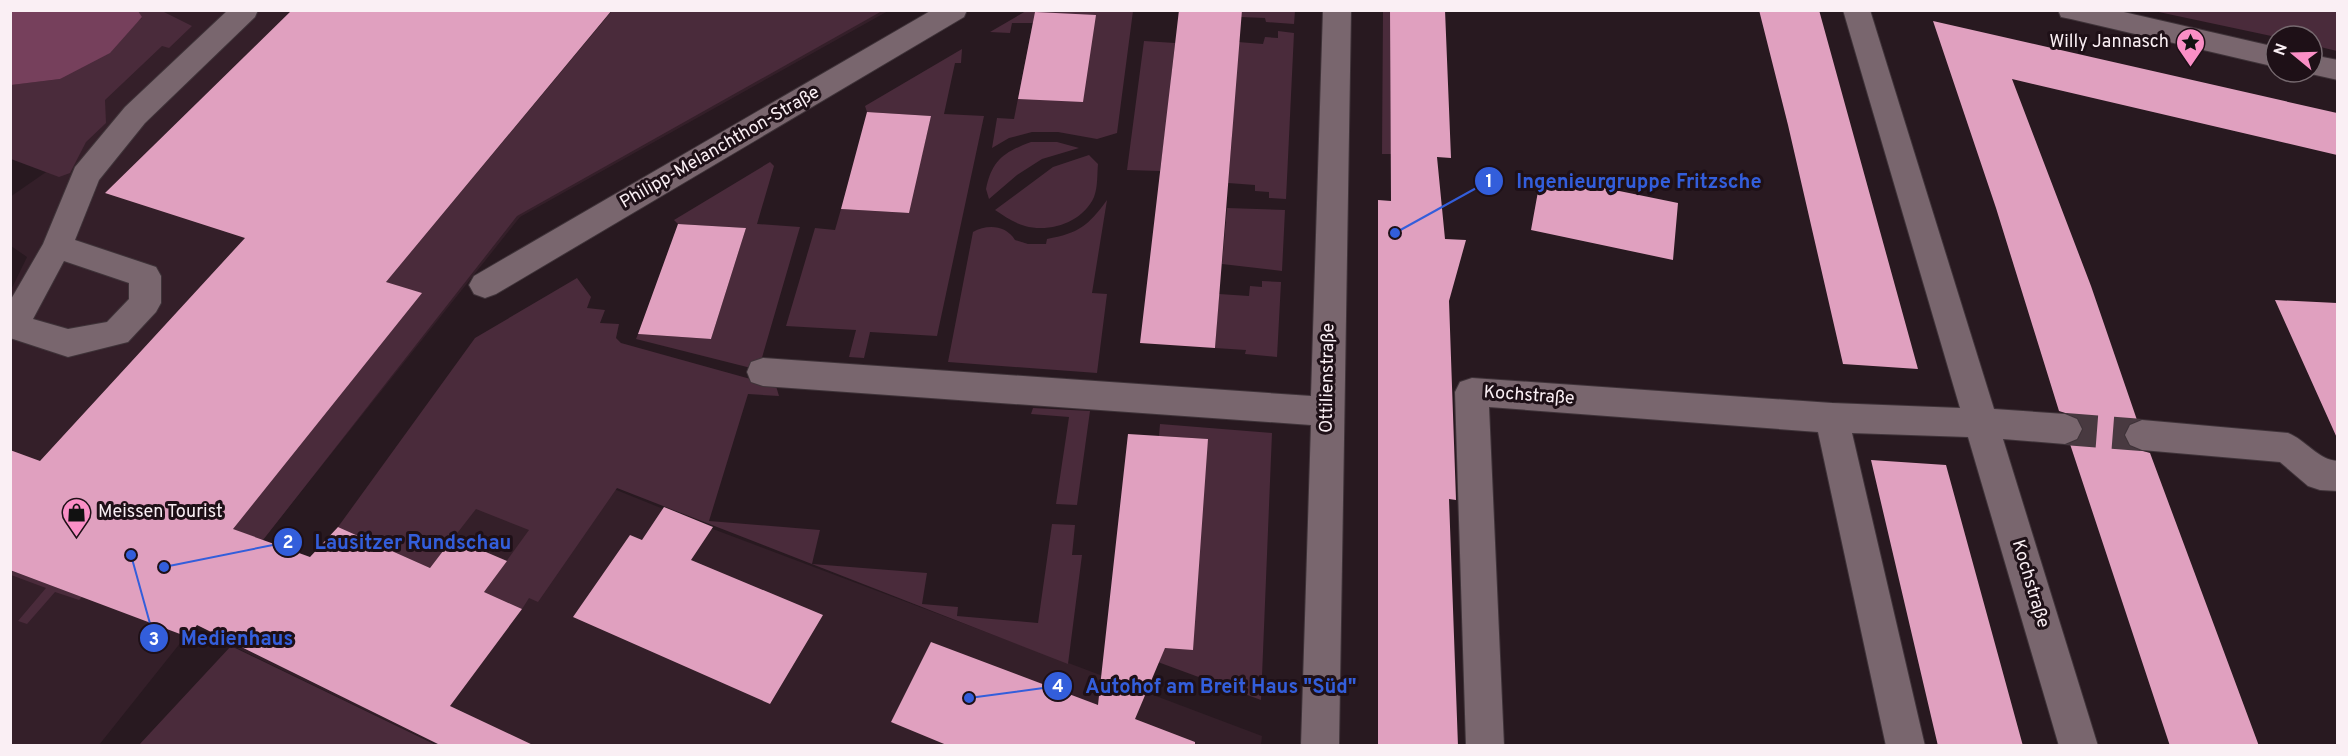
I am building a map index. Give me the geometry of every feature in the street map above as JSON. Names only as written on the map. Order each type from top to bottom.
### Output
[{"type":"street","points":[[57,246],[86,175],[135,116],[245,10]]},
{"type":"street","name":"Philipp-Melanchthon-Straße","points":[[485,285],[954,10]]},
{"type":"street","name":"Ottilienstraße","points":[[1320,746],[1337,10]]},
{"type":"street","name":"Kochstraße","points":[[1856,10],[2079,746]]},
{"type":"street","points":[[2071,10],[2264,54]]},
{"type":"street","points":[[763,372],[1327,412]]},
{"type":"street","name":"Kochstraße","points":[[1485,746],[1472,392],[1832,418],[1981,423],[2065,429]]},
{"type":"street","points":[[1832,418],[1906,746]]},
{"type":"street","points":[[2142,435],[2288,448],[2320,475],[2337,476]]},
{"type":"shaded area","points":[[10,11],[138,11],[142,17],[110,53],[60,79],[11,85]]},
{"type":"shaded area","points":[[11,11],[888,11],[520,217],[99,745],[11,745],[10,292],[27,257],[11,246],[10,197],[49,170],[11,157]]},
{"type":"shaded area","points":[[138,11],[162,11],[192,26],[169,48],[162,46],[105,100],[106,123],[86,142],[70,173],[59,177],[11,159],[10,85],[60,79],[142,18]]},
{"type":"shaded area","points":[[612,11],[882,11],[517,216],[263,540],[218,524],[421,293],[386,282]]},
{"type":"shaded area","points":[[1026,11],[1133,11],[1117,133],[1097,139],[1058,132],[1032,132],[1009,138],[992,148],[997,118],[1014,119],[1033,23],[1012,23],[1010,33],[990,32]]},
{"type":"shaded area","points":[[1241,11],[1295,11],[1294,24],[1266,22],[1265,18],[1241,17]]},
{"type":"shaded area","points":[[1383,11],[1390,11],[1391,154],[1382,154]]},
{"type":"shaded area","points":[[2154,11],[2337,11],[2337,51],[2324,48],[2324,24],[2264,24],[2264,34]]},
{"type":"shaded area","points":[[1278,31],[1294,33],[1286,199],[1269,198],[1269,192],[1255,191],[1255,185],[1228,183],[1232,137],[1165,133],[1160,171],[1127,170],[1144,41],[1175,43],[1171,79],[1238,42],[1263,44],[1265,37],[1278,38]]},
{"type":"shaded area","points":[[962,49],[961,63],[955,63],[944,114],[984,116],[937,336],[870,332],[864,358],[849,357],[856,330],[786,326],[815,228],[835,230],[841,209],[908,213],[931,116],[867,112],[865,106]]},
{"type":"shaded area","points":[[1031,142],[1057,142],[1079,148],[1042,159],[1017,175],[989,199],[986,189],[996,164],[1013,149]]},
{"type":"shaded area","points":[[1089,155],[1098,164],[1097,185],[1089,206],[1074,219],[1065,224],[1035,228],[1017,223],[995,210],[1053,167]]},
{"type":"shaded area","points":[[770,162],[774,166],[757,224],[800,227],[761,361],[751,368],[636,339],[638,334],[711,339],[746,228],[678,224],[674,220]]},
{"type":"shaded area","points":[[1107,200],[1092,293],[1107,294],[1097,373],[948,362],[973,232],[978,229],[996,227],[1007,231],[1015,240],[1028,244],[1046,244],[1047,239],[1082,227]]},
{"type":"shaded area","points":[[1227,208],[1285,210],[1282,271],[1222,264]]},
{"type":"shaded area","points":[[577,278],[591,297],[587,308],[605,310],[600,323],[619,324],[616,338],[621,343],[776,386],[779,396],[748,394],[709,521],[820,530],[812,564],[927,573],[922,604],[958,607],[957,616],[1038,623],[1052,524],[1075,525],[1072,555],[1082,555],[1068,664],[617,488],[538,602],[529,598],[522,609],[484,592],[529,530],[476,509],[430,568],[338,527],[475,338]]},
{"type":"shaded area","points":[[1262,281],[1281,282],[1277,357],[1245,354],[1246,350],[1215,348],[1219,294],[1249,296],[1250,286],[1262,287]]},
{"type":"shaded area","points":[[446,384],[490,439],[713,529],[1262,736],[1261,745],[437,745],[237,648],[343,529]]},
{"type":"shaded area","points":[[1033,408],[1090,411],[1077,505],[1056,504],[1069,417],[1031,414]]},
{"type":"shaded area","points":[[1160,424],[1272,433],[1261,700],[1147,658],[1208,439],[1159,436]]},
{"type":"shaded area","points":[[10,570],[82,597],[79,600],[55,592],[27,624],[18,621],[46,588],[11,575]]},
{"type":"shaded area","points":[[231,646],[436,745],[139,745]]},
{"type":"building","points":[[292,10],[612,10],[386,282],[422,293],[233,529],[310,557],[338,527],[430,568],[453,538],[507,561],[484,592],[522,609],[450,706],[535,746],[442,746],[197,625],[188,637],[10,570],[10,450],[40,461],[245,238],[105,193]]},
{"type":"building","points":[[1179,10],[1242,10],[1215,348],[1140,343]]},
{"type":"building","points":[[1390,10],[1445,10],[1451,158],[1437,157],[1445,239],[1466,240],[1449,301],[1456,500],[1449,499],[1458,746],[1378,746],[1378,200],[1391,201]]},
{"type":"building","points":[[1759,10],[1819,10],[1918,369],[1843,364]]},
{"type":"building","points":[[1035,12],[1096,15],[1083,102],[1018,99]]},
{"type":"building","points":[[1933,21],[2337,113],[2337,155],[2012,79],[2091,286],[2137,420],[2128,424],[2123,436],[2129,447],[2150,453],[2259,746],[2170,746],[2070,444],[2079,440],[2084,428],[2078,417],[2059,411],[1996,208]]},
{"type":"building","points":[[867,112],[931,116],[909,213],[841,209]]},
{"type":"building","points":[[1541,175],[1678,203],[1673,260],[1531,230]]},
{"type":"building","points":[[678,224],[746,228],[711,339],[638,334]]},
{"type":"building","points":[[2275,300],[2337,303],[2337,438]]},
{"type":"building","points":[[1128,434],[1208,439],[1193,650],[1165,648],[1135,719],[1195,742],[1195,746],[949,746],[891,722],[931,642],[1098,705]]},
{"type":"building","points":[[1871,460],[1946,465],[2023,746],[1938,746]]},
{"type":"building","points":[[664,507],[713,527],[691,560],[823,615],[770,704],[573,617],[630,535],[642,540]]},
{"type":"tunnel","points":[[2065,429],[2142,435]]},
{"type":"place","name":"Willy Jannasch","points":[[2190,68]]},
{"type":"place","name":"Ingenieurgruppe Fritzsche","points":[[1395,233]]},
{"type":"place","name":"Meissen Tourist","points":[[77,538]]},
{"type":"place","name":"Medienhaus","points":[[131,555]]},
{"type":"place","name":"Lausitzer Rundschau","points":[[164,567]]},
{"type":"place","name":"Autohof am Breit Haus \"Süd\"","points":[[969,698]]}]
